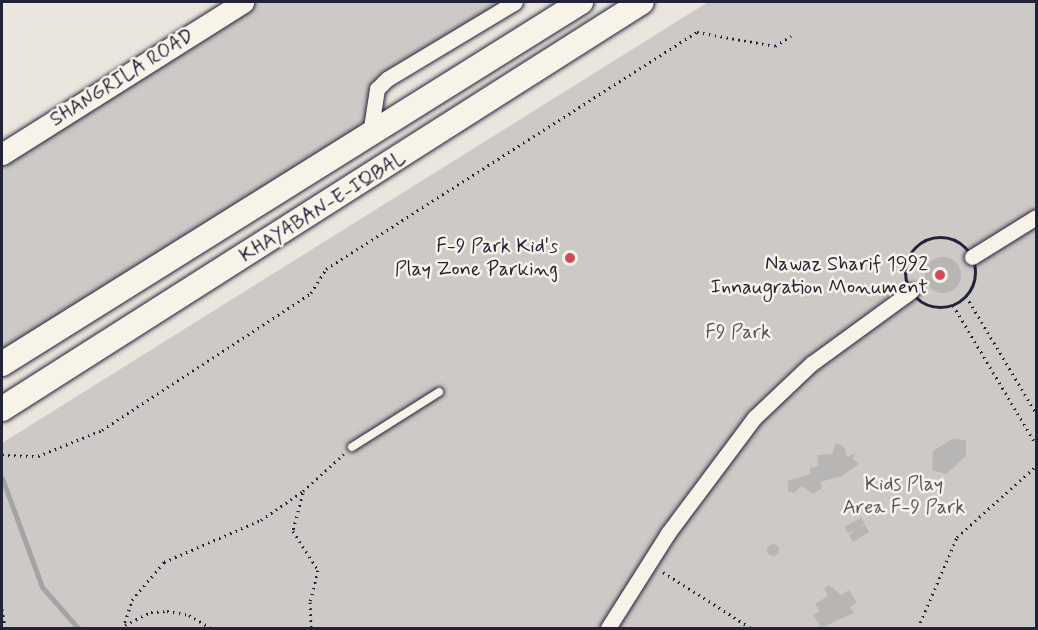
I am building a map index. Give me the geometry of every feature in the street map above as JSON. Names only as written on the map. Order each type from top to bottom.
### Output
[{"type":"main road","name":"KHAYABAN-E-IQBAL","points":[[2,364],[581,2]]},
{"type":"main road","name":"KHAYABAN-E-IQBAL","points":[[2,409],[642,2]]},
{"type":"street","name":"SHANGRILA ROAD","points":[[2,154],[243,2]]},
{"type":"street","points":[[370,134],[377,89],[387,79],[515,2]]},
{"type":"street","points":[[972,257],[1036,217]]},
{"type":"street","points":[[608,628],[649,563],[754,418],[811,363],[911,291]]},
{"type":"lane","points":[[352,447],[439,392]]},
{"type":"path","points":[[2,455],[38,456],[102,430],[311,293],[326,269],[697,32],[775,46],[791,36]]},
{"type":"path","points":[[949,239],[972,257],[975,278],[966,296],[953,305],[929,305],[911,291],[905,271],[920,245],[949,239]]},
{"type":"path","points":[[966,296],[1036,413]]},
{"type":"path","points":[[953,305],[1036,444]]},
{"type":"path","points":[[124,627],[132,600],[164,562],[181,552],[239,532],[303,491],[352,447]]},
{"type":"path","points":[[918,628],[957,537],[1036,466]]},
{"type":"path","points":[[303,491],[293,531],[318,570],[310,602],[310,628]]},
{"type":"path","points":[[649,563],[751,628]]},
{"type":"path","points":[[2,609],[5,628]]},
{"type":"path","points":[[124,627],[151,612],[167,611],[189,615],[211,628]]},
{"type":"green space","points":[[243,2],[515,2],[387,79],[370,134],[2,364],[2,154]]},
{"type":"green space","name":"F9 Park","points":[[708,2],[1036,2],[1036,628],[2,628],[2,443]]},
{"type":"building","points":[[943,257],[956,262],[961,275],[956,288],[943,293],[930,288],[925,275],[930,262]]},
{"type":"building","points":[[952,439],[966,440],[966,456],[946,474],[932,470],[933,451]]},
{"type":"building","points":[[836,443],[844,447],[847,457],[856,453],[853,459],[859,464],[842,476],[820,482],[822,488],[813,494],[802,486],[794,493],[788,491],[788,481],[810,474],[810,468],[818,466],[817,455],[832,454]]},
{"type":"building","points":[[861,518],[865,524],[858,527],[865,525],[869,532],[853,542],[849,535],[855,531],[848,533],[844,527]]},
{"type":"building","points":[[775,544],[779,550],[775,556],[771,556],[767,548]]},
{"type":"building","points":[[829,585],[841,595],[849,590],[857,603],[850,607],[854,613],[821,628],[813,615],[820,611],[815,604],[828,596],[824,588]]},
{"type":"waterway","points":[[2,478],[42,587],[78,628]]},
{"type":"place","name":"F-9 Park Kid's Play Zone Parking","points":[[570,258]]},
{"type":"place","name":"Nawaz Sharif 1992 Innaugration Monument","points":[[940,275]]},
{"type":"park label","name":"Kids Play Area F-9 Park","points":[[904,496]]}]
